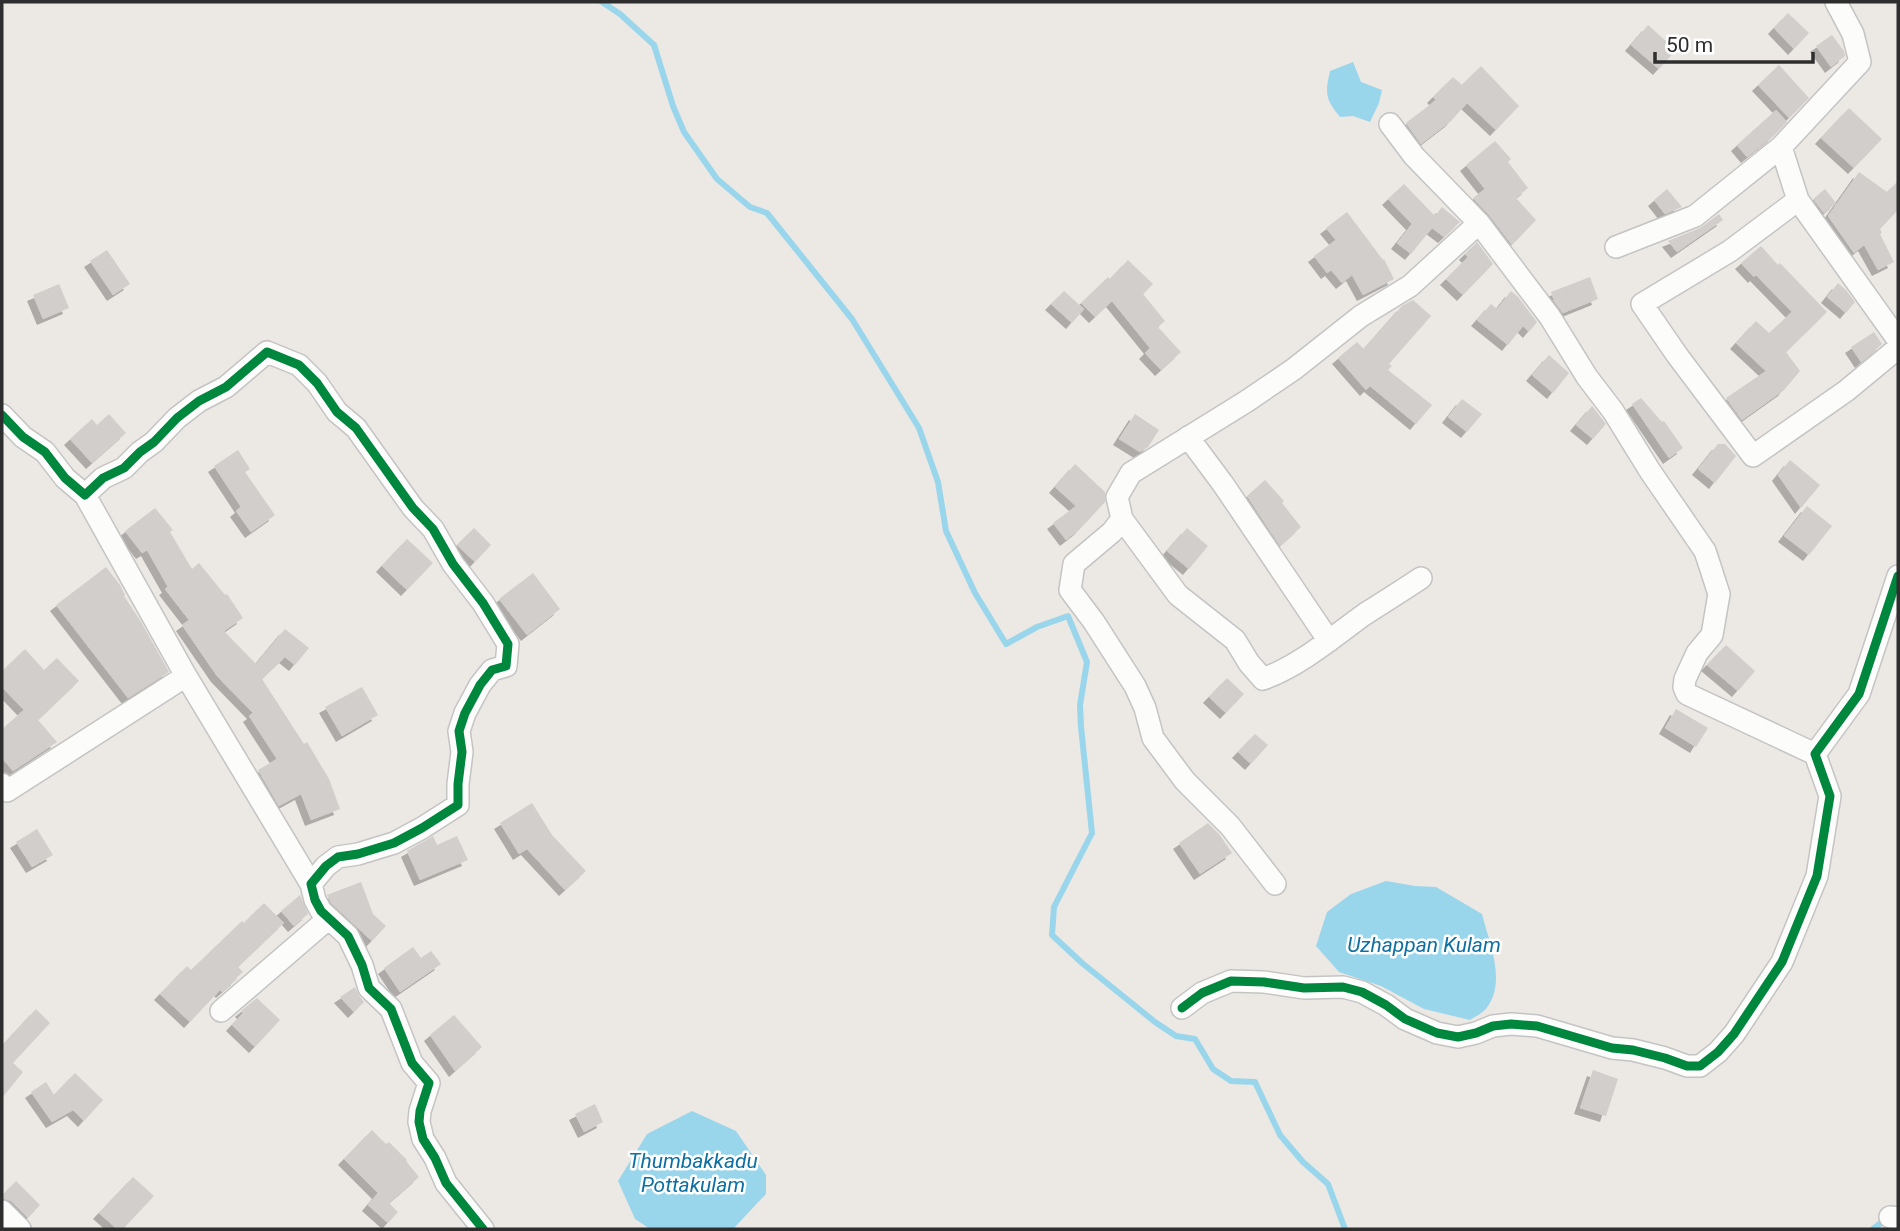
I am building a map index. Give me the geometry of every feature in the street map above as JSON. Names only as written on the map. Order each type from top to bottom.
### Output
[{"type":"street","points":[[1616,247],[1695,216],[1781,147],[1860,62],[1853,34],[1836,2]]},
{"type":"street","points":[[1182,1008],[1202,993],[1231,981],[1264,982],[1304,988],[1343,987],[1362,992],[1387,1005],[1405,1019],[1437,1033],[1458,1037],[1493,1026],[1537,1026],[1612,1048],[1643,1053],[1687,1066],[1700,1066],[1718,1052],[1734,1034],[1782,962],[1817,876],[1830,796],[1815,754],[1687,694],[1685,679],[1697,653],[1712,635],[1719,594],[1705,551],[1613,411],[1587,377],[1550,317],[1479,223],[1414,156],[1390,124]]},
{"type":"street","points":[[1781,147],[1798,200],[1898,340]]},
{"type":"street","points":[[1798,200],[1730,251],[1642,304],[1753,456],[1846,391],[1898,348]]},
{"type":"street","points":[[1421,578],[1329,641],[1275,675],[1263,679],[1235,640],[1178,596],[1122,519],[1117,498],[1131,472],[1284,376],[1361,316],[1410,286],[1479,223]]},
{"type":"street","points":[[85,495],[103,478],[124,468],[177,418],[199,401],[226,387],[267,352],[299,365],[317,383],[337,412],[356,428],[413,508],[433,528],[453,564],[483,603],[508,644],[506,666],[492,670],[480,685],[460,730],[462,752],[457,784],[458,805],[394,843],[338,857],[326,866],[311,884]]},
{"type":"street","points":[[2,415],[23,438],[46,453],[65,478],[85,495],[186,676],[311,884],[321,911],[348,936],[362,965],[369,988],[391,1009],[412,1063],[429,1083],[420,1111],[419,1122],[423,1139],[446,1183],[483,1229]]},
{"type":"street","points":[[1188,437],[1329,641]]},
{"type":"street","points":[[1122,519],[1112,532],[1074,564],[1070,590],[1135,686],[1145,708],[1153,738],[1185,781],[1230,826],[1275,884]]},
{"type":"street","points":[[1815,754],[1859,694],[1898,577]]},
{"type":"street","points":[[2,784],[8,791],[186,676]]},
{"type":"street","points":[[221,1011],[329,918]]},
{"type":"street","points":[[2,1211],[20,1229]]},
{"type":"water","points":[[1353,62],[1361,82],[1382,90],[1370,122],[1353,116],[1340,117],[1328,96],[1330,71]]},
{"type":"water","name":"Uzhappan Kulam","points":[[1386,881],[1436,887],[1482,914],[1496,973],[1493,996],[1483,1012],[1470,1020],[1424,1009],[1381,986],[1339,972],[1316,946],[1327,912],[1351,894]]},
{"type":"water","name":"Thumbakkadu Pottakulam","points":[[692,1111],[736,1131],[766,1175],[766,1194],[733,1229],[650,1229],[635,1219],[618,1181],[647,1134]]},
{"type":"building","points":[[1788,13],[1809,33],[1794,49],[1774,28]]},
{"type":"building","points":[[1648,25],[1676,50],[1659,69],[1631,45]]},
{"type":"building","points":[[1832,35],[1845,56],[1831,67],[1816,46]]},
{"type":"building","points":[[1779,65],[1809,98],[1789,118],[1758,85]]},
{"type":"building","points":[[1481,66],[1519,106],[1496,130],[1467,103],[1451,121],[1421,144],[1406,123],[1436,100],[1433,97],[1453,77],[1462,85]]},
{"type":"building","points":[[1849,108],[1882,139],[1854,168],[1821,138]]},
{"type":"building","points":[[1776,110],[1787,122],[1747,157],[1737,145]]},
{"type":"building","points":[[1495,141],[1511,159],[1508,162],[1528,188],[1516,198],[1536,220],[1512,245],[1473,198],[1485,189],[1466,165]]},
{"type":"building","points":[[1859,172],[1887,192],[1898,181],[1898,210],[1880,229],[1894,262],[1878,270],[1864,245],[1854,253],[1828,216]]},
{"type":"building","points":[[1404,184],[1435,216],[1442,207],[1460,222],[1444,237],[1432,228],[1411,254],[1397,243],[1412,224],[1388,199]]},
{"type":"building","points":[[1667,189],[1682,207],[1665,214],[1654,200]]},
{"type":"building","points":[[1825,189],[1836,203],[1824,213],[1813,199]]},
{"type":"building","points":[[1347,212],[1384,259],[1394,279],[1363,295],[1352,275],[1342,283],[1331,270],[1327,273],[1314,256],[1336,240],[1326,228]]},
{"type":"building","points":[[1719,214],[1723,220],[1677,252],[1668,241],[1700,228]]},
{"type":"building","points":[[1477,242],[1493,264],[1463,295],[1446,279],[1468,257],[1465,254]]},
{"type":"building","points":[[1761,246],[1827,312],[1786,352],[1800,371],[1784,390],[1742,420],[1726,398],[1766,371],[1736,343],[1756,321],[1769,333],[1792,312],[1741,263]]},
{"type":"building","points":[[107,250],[130,284],[113,295],[90,261]]},
{"type":"building","points":[[1128,260],[1153,284],[1143,294],[1165,321],[1158,327],[1181,352],[1161,370],[1145,353],[1150,348],[1112,301],[1095,317],[1081,303]]},
{"type":"building","points":[[1590,277],[1598,299],[1563,313],[1551,292]]},
{"type":"building","points":[[1838,283],[1855,302],[1846,313],[1827,297]]},
{"type":"building","points":[[59,284],[69,308],[43,319],[33,295]]},
{"type":"building","points":[[1064,291],[1084,309],[1072,323],[1051,304]]},
{"type":"building","points":[[1511,291],[1537,322],[1529,332],[1523,326],[1508,345],[1477,320],[1491,304],[1497,309]]},
{"type":"building","points":[[1413,300],[1431,316],[1389,364],[1392,366],[1388,370],[1432,405],[1416,424],[1370,386],[1366,390],[1338,358],[1357,342],[1364,349],[1402,306]]},
{"type":"building","points":[[1874,332],[1882,344],[1861,362],[1851,347]]},
{"type":"building","points":[[1549,355],[1569,373],[1553,393],[1532,375]]},
{"type":"building","points":[[1641,398],[1662,422],[1664,421],[1683,448],[1669,458],[1632,404]]},
{"type":"building","points":[[1462,399],[1482,414],[1467,432],[1448,417]]},
{"type":"building","points":[[1592,406],[1606,424],[1593,439],[1576,425]]},
{"type":"building","points":[[109,414],[126,433],[92,463],[70,439],[92,419],[97,425]]},
{"type":"building","points":[[1135,414],[1159,430],[1148,447],[1140,452],[1119,439]]},
{"type":"building","points":[[1718,444],[1725,444],[1736,456],[1715,483],[1698,469]]},
{"type":"building","points":[[238,450],[250,469],[245,472],[275,515],[251,532],[236,511],[241,507],[214,466]]},
{"type":"building","points":[[1790,460],[1820,485],[1801,508],[1778,475]]},
{"type":"building","points":[[1075,464],[1105,492],[1105,502],[1066,540],[1053,523],[1076,506],[1055,487]]},
{"type":"building","points":[[1265,480],[1284,501],[1282,503],[1301,527],[1280,546],[1247,496]]},
{"type":"building","points":[[1807,506],[1832,526],[1809,555],[1784,536]]},
{"type":"building","points":[[155,508],[173,530],[170,532],[192,569],[199,563],[225,595],[227,594],[243,618],[224,631],[256,664],[285,629],[309,648],[295,665],[285,657],[262,679],[304,744],[307,742],[329,779],[340,809],[311,820],[301,794],[279,806],[258,770],[277,759],[249,716],[253,713],[217,676],[182,625],[189,620],[165,589],[168,587],[147,550],[142,553],[125,531]]},
{"type":"building","points":[[474,528],[491,545],[475,562],[457,545]]},
{"type":"building","points":[[1187,528],[1208,546],[1189,569],[1167,551]]},
{"type":"building","points":[[407,539],[433,563],[407,590],[382,566]]},
{"type":"building","points":[[106,567],[120,585],[169,672],[128,698],[56,605]]},
{"type":"building","points":[[533,573],[560,609],[527,635],[499,599]]},
{"type":"building","points":[[1726,645],[1755,671],[1738,691],[1707,665]]},
{"type":"building","points":[[25,649],[44,670],[57,658],[79,681],[38,720],[57,742],[13,771],[2,758],[2,729],[24,710],[2,687],[2,671]]},
{"type":"building","points":[[1227,678],[1244,694],[1226,713],[1209,697]]},
{"type":"building","points":[[362,687],[378,715],[342,736],[325,707]]},
{"type":"building","points":[[1676,709],[1708,728],[1696,747],[1665,728]]},
{"type":"building","points":[[1255,734],[1268,745],[1251,764],[1238,752]]},
{"type":"building","points":[[532,803],[552,835],[586,871],[565,890],[527,849],[519,854],[500,823]]},
{"type":"building","points":[[1208,823],[1232,853],[1200,874],[1179,843]]},
{"type":"building","points":[[37,829],[53,855],[32,867],[16,842]]},
{"type":"building","points":[[433,836],[437,845],[457,836],[468,860],[420,880],[407,851]]},
{"type":"building","points":[[361,882],[373,914],[386,926],[372,941],[331,903],[327,895]]},
{"type":"building","points":[[300,895],[308,914],[294,926],[281,911]]},
{"type":"building","points":[[264,903],[284,923],[238,967],[243,972],[237,979],[222,992],[220,990],[190,1022],[160,994],[187,966],[191,970]]},
{"type":"building","points":[[413,947],[421,958],[431,951],[441,964],[400,992],[384,968]]},
{"type":"building","points":[[355,987],[364,1002],[354,1012],[340,997]]},
{"type":"building","points":[[257,998],[280,1020],[255,1047],[232,1025],[243,1013],[241,1011]]},
{"type":"building","points":[[36,1009],[50,1023],[13,1063],[23,1072],[2,1098],[2,1046]]},
{"type":"building","points":[[454,1015],[482,1047],[455,1071],[430,1035]]},
{"type":"building","points":[[1593,1070],[1618,1079],[1606,1116],[1580,1108]]},
{"type":"building","points":[[75,1073],[103,1100],[84,1121],[73,1110],[52,1122],[31,1092],[46,1082],[54,1095]]},
{"type":"building","points":[[595,1104],[603,1122],[584,1132],[575,1114]]},
{"type":"building","points":[[372,1130],[407,1160],[419,1177],[389,1203],[398,1212],[388,1223],[368,1205],[378,1193],[344,1159]]},
{"type":"building","points":[[133,1177],[154,1196],[123,1229],[117,1229],[99,1213]]},
{"type":"building","points":[[16,1181],[40,1205],[28,1218],[11,1201],[2,1198]]},
{"type":"waterway","points":[[602,2],[620,14],[654,45],[684,132],[717,179],[750,207],[767,213],[852,319],[919,428],[938,482],[946,531],[975,593],[1006,644],[1037,627],[1068,616],[1087,662],[1080,705],[1092,833],[1054,907],[1052,935],[1155,1022],[1176,1036],[1195,1039],[1213,1069],[1231,1081],[1255,1082],[1280,1135],[1303,1162],[1328,1184],[1345,1229]]},
{"type":"waterway","points":[[1873,1229],[1886,1219]]},
{"type":"cycle path","points":[[2,415],[23,437],[45,452],[65,478],[85,495],[103,478],[124,468],[177,418],[199,401],[226,387],[267,352],[299,365],[317,383],[337,412],[356,428],[413,508],[433,529],[453,564],[483,603],[508,644],[506,666],[492,670],[480,685],[459,731],[462,752],[458,805],[394,843],[338,857],[326,866],[311,884],[321,911],[348,936],[362,965],[369,988],[391,1009],[412,1063],[429,1083],[420,1111],[419,1122],[423,1139],[446,1183],[483,1229]]},
{"type":"cycle path","points":[[1182,1008],[1202,993],[1231,981],[1264,982],[1304,988],[1343,987],[1362,992],[1405,1019],[1437,1033],[1458,1037],[1493,1026],[1537,1026],[1612,1048],[1633,1050],[1687,1066],[1700,1066],[1718,1052],[1734,1034],[1782,962],[1817,876],[1830,796],[1815,754],[1859,694],[1898,576]]}]
